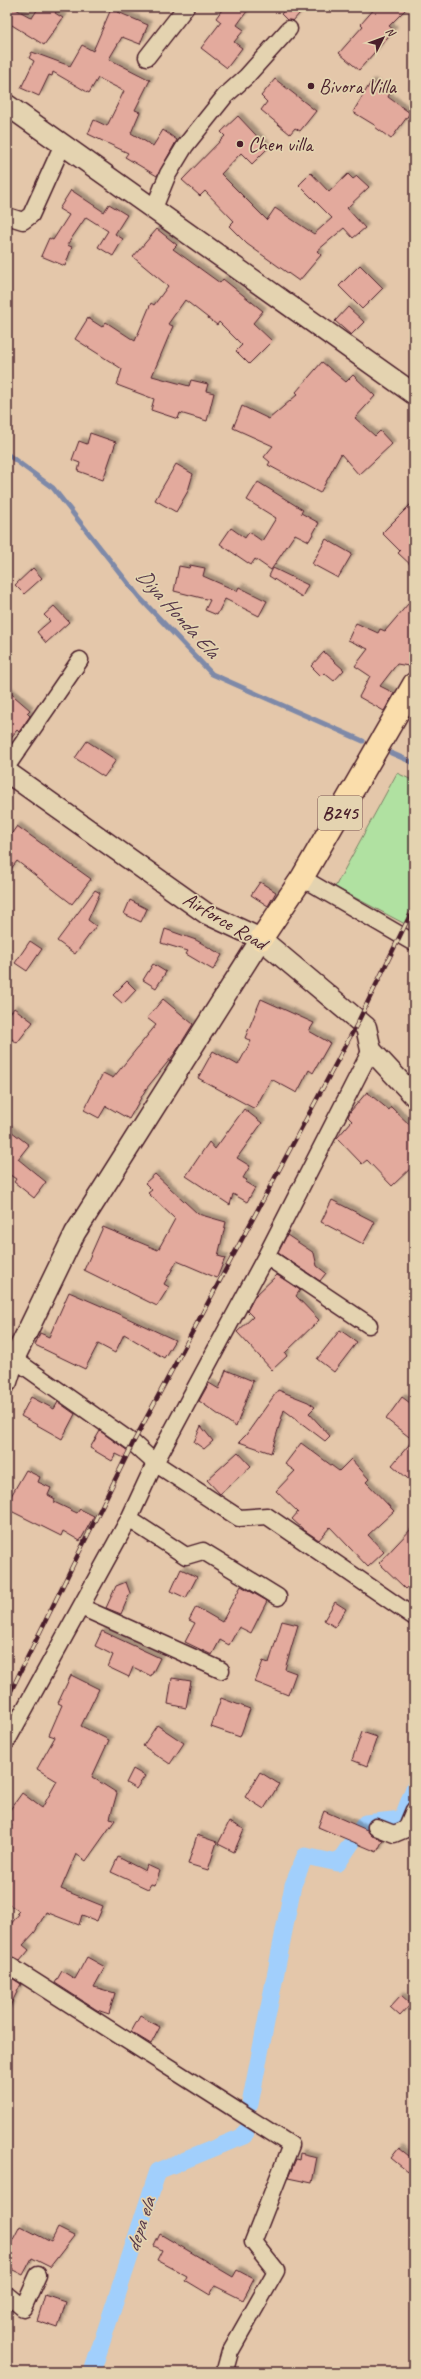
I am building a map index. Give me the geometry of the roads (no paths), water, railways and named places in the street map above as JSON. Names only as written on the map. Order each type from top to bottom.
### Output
[{"type":"main road","name":"B245","points":[[261,939],[302,878],[414,684]]},
{"type":"street","points":[[147,57],[186,7]]},
{"type":"street","points":[[154,208],[168,174],[185,146],[225,96],[246,77],[289,29]]},
{"type":"street","points":[[7,105],[414,394]]},
{"type":"street","points":[[7,216],[23,221],[31,215],[63,144]]},
{"type":"street","points":[[7,766],[80,660]]},
{"type":"street","name":"Airforce Road","points":[[7,772],[207,914],[261,939],[366,1027],[371,1050]]},
{"type":"street","points":[[302,878],[414,943]]},
{"type":"street","points":[[7,1382],[14,1359],[75,1233],[261,939]]},
{"type":"street","points":[[7,1741],[129,1519],[155,1463],[266,1256],[371,1050],[414,1096]]},
{"type":"street","points":[[266,1256],[369,1325]]},
{"type":"street","points":[[14,1359],[133,1444],[155,1463],[239,1518],[267,1516],[414,1617]]},
{"type":"street","points":[[129,1519],[186,1556],[203,1551],[278,1597]]},
{"type":"street","points":[[81,1607],[221,1670]]},
{"type":"street","points":[[376,1827],[394,1834],[406,1829],[414,1810]]},
{"type":"street","points":[[7,1964],[290,2145],[253,2242],[276,2271],[230,2352],[225,2370],[228,2372]]},
{"type":"street","points":[[7,2294],[22,2308],[38,2275]]},
{"type":"waterway","name":"Diya Honda Ela","points":[[7,454],[53,488],[139,597],[212,674],[363,741]]},
{"type":"waterway","name":"Diya Honda Ela","points":[[391,753],[414,763]]},
{"type":"waterway","points":[[250,2104],[293,1885],[305,1856],[338,1863],[365,1823],[402,1819],[414,1788]]},
{"type":"waterway","name":"depa ela","points":[[92,2372],[158,2171],[244,2136],[245,2132]]},
{"type":"railway","points":[[7,1699],[133,1443],[357,1024],[414,907]]},
{"type":"place","name":"Bivora Villa","points":[[311,86]]},
{"type":"place","name":"Chen villa","points":[[240,144]]}]
